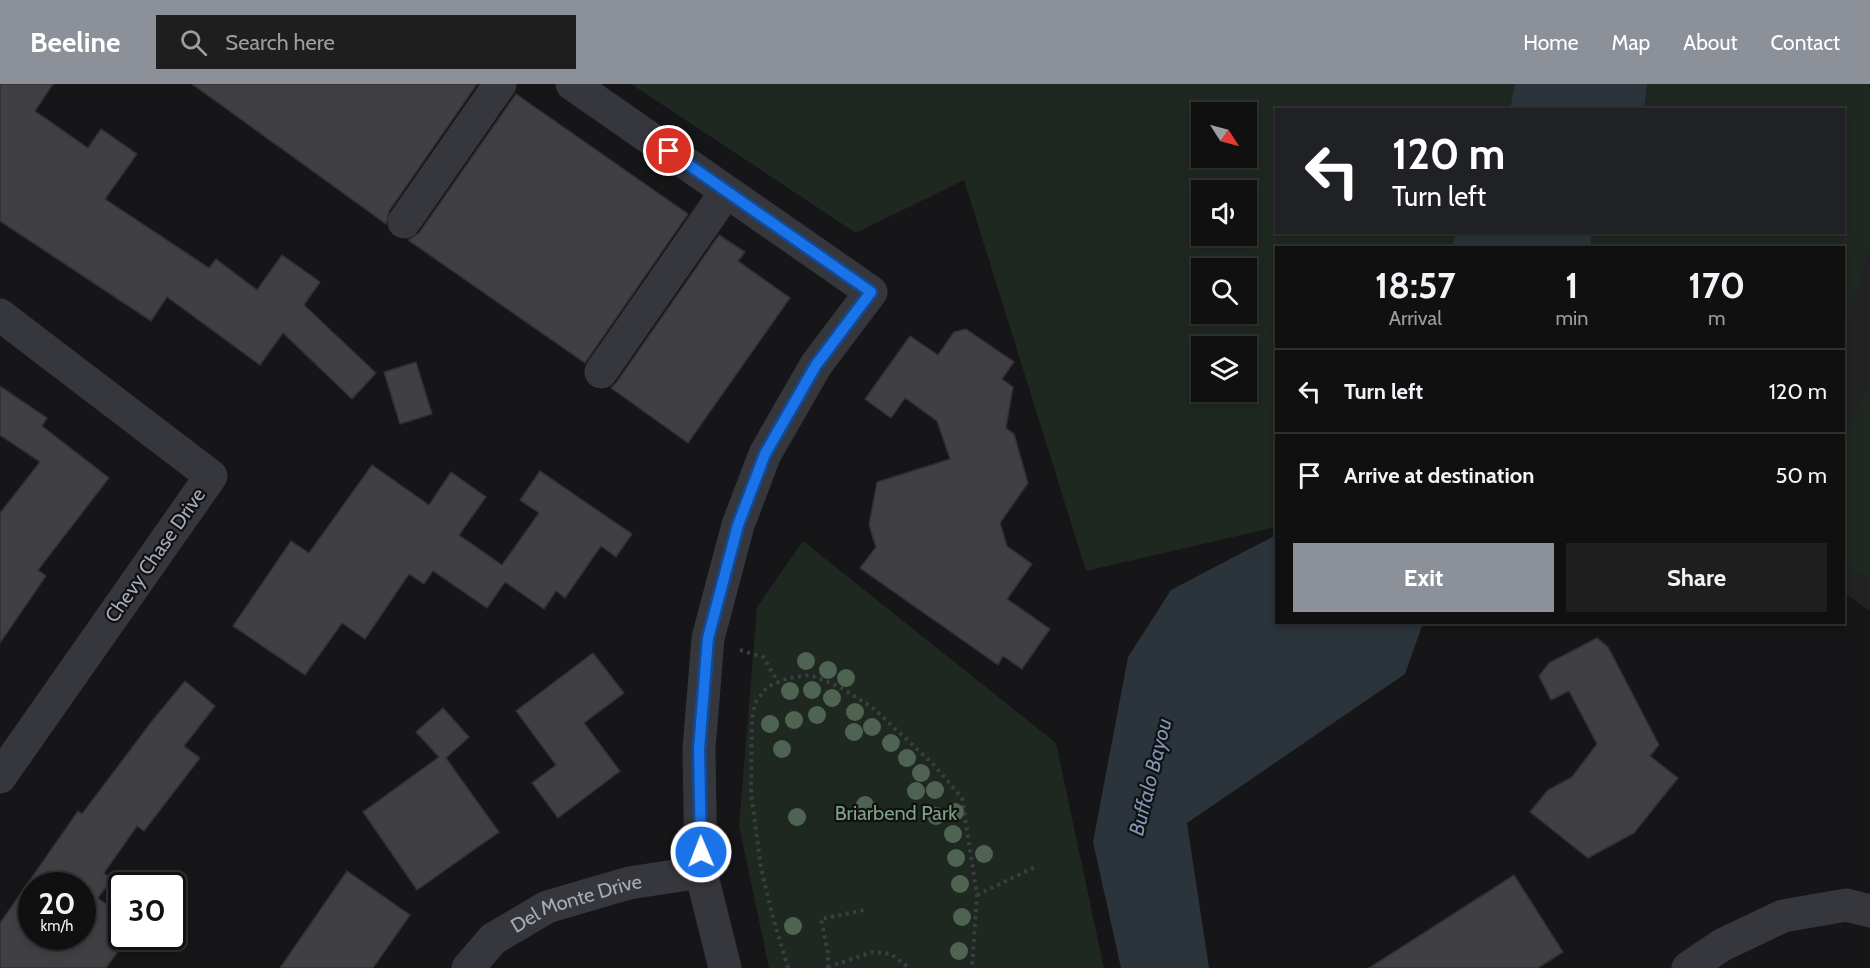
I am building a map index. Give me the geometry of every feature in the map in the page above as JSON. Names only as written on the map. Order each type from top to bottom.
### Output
[{"type":"street","points":[[404,222],[500,84]]},
{"type":"street","points":[[572,84],[871,292],[816,365],[765,454],[738,525],[708,638],[699,749],[701,872],[725,968]]},
{"type":"street","points":[[601,372],[726,192]]},
{"type":"street","name":"Chevy Chase Drive","points":[[0,315],[211,476],[0,777]]},
{"type":"street","name":"Del Monte Drive","points":[[468,968],[493,939],[547,907],[629,883],[701,872]]},
{"type":"street","points":[[1688,968],[1722,945],[1783,916],[1846,905],[1870,911]]},
{"type":"path","points":[[733,648],[763,657],[778,682]]},
{"type":"path","points":[[788,968],[761,868],[752,793],[752,720],[755,703],[767,687],[788,678],[810,675],[840,687],[873,708],[933,764],[962,798],[977,895],[972,968]]},
{"type":"path","points":[[977,895],[1037,866]]},
{"type":"path","points":[[864,910],[821,919],[828,953],[828,968],[873,952],[891,954],[909,968]]},
{"type":"shaded area","points":[[1870,84],[1870,611],[1845,594],[1845,246],[1622,246],[1845,234],[1845,109]]},
{"type":"green space","points":[[631,84],[1870,84],[1870,247],[1845,329],[1845,246],[1275,246],[1275,527],[1086,571],[964,180],[856,233]]},
{"type":"green space","points":[[1870,376],[1870,578],[1845,565],[1845,432],[1854,419]]},
{"type":"green space","name":"Briarbend Park","points":[[803,541],[1056,743],[1104,968],[769,968],[739,826],[757,607]]},
{"type":"water","points":[[1515,84],[1647,84],[1644,108],[1510,108]]},
{"type":"water","points":[[1457,234],[1592,234],[1590,246],[1451,246]]},
{"type":"water","name":"Buffalo Bayou","points":[[1275,536],[1275,624],[1423,624],[1405,674],[1187,823],[1209,968],[1121,968],[1093,842],[1128,657],[1171,590]]},
{"type":"building","points":[[0,84],[53,84],[35,111],[88,148],[101,129],[137,154],[105,199],[209,268],[216,259],[257,290],[282,255],[320,282],[304,305],[376,373],[352,399],[283,333],[260,365],[167,297],[151,321],[0,221]]},
{"type":"building","points":[[192,84],[477,84],[389,211],[386,224]]},
{"type":"building","points":[[516,94],[688,214],[585,363],[408,240],[419,233]]},
{"type":"building","points":[[719,235],[745,252],[738,261],[790,298],[688,443],[611,388]]},
{"type":"building","points":[[966,329],[1014,362],[1002,379],[1013,387],[1006,428],[1014,434],[1028,483],[1000,523],[1007,546],[1032,564],[1007,599],[1050,629],[1022,669],[1003,656],[998,665],[860,568],[876,547],[869,525],[877,482],[950,459],[937,421],[905,398],[891,418],[865,399],[910,336],[938,355],[954,332]]},
{"type":"building","points":[[416,362],[432,414],[400,424],[384,372]]},
{"type":"building","points":[[0,386],[47,418],[42,426],[109,478],[38,570],[46,576],[0,643],[0,513],[40,462],[0,435]]},
{"type":"building","points":[[372,465],[429,505],[451,472],[486,497],[459,535],[502,565],[539,513],[520,500],[540,471],[632,534],[616,557],[601,546],[565,598],[556,591],[544,609],[505,582],[487,608],[433,571],[424,584],[409,574],[365,639],[342,623],[305,675],[233,626],[291,541],[309,553]]},
{"type":"building","points":[[1597,638],[1608,647],[1659,745],[1650,756],[1678,778],[1634,833],[1588,858],[1530,812],[1548,790],[1572,777],[1597,744],[1569,691],[1551,700],[1539,676],[1549,663]]},
{"type":"building","points":[[593,653],[624,693],[584,723],[620,771],[558,818],[532,783],[556,765],[516,711]]},
{"type":"building","points":[[185,681],[215,706],[184,746],[200,758],[144,831],[137,826],[104,873],[108,876],[108,884],[98,898],[108,905],[108,950],[119,950],[106,968],[0,968],[0,923],[18,897],[18,950],[96,950],[96,872],[36,872],[78,811],[82,814]]},
{"type":"building","points":[[443,708],[469,737],[446,758],[499,832],[417,890],[363,812],[439,757],[416,732]]},
{"type":"building","points":[[347,871],[410,915],[373,968],[280,968]]},
{"type":"building","points":[[1514,875],[1563,952],[1538,968],[1369,968]]},
{"type":"route","points":[[669,151],[871,292],[816,365],[765,454],[738,525],[708,638],[699,749],[701,852]]}]
